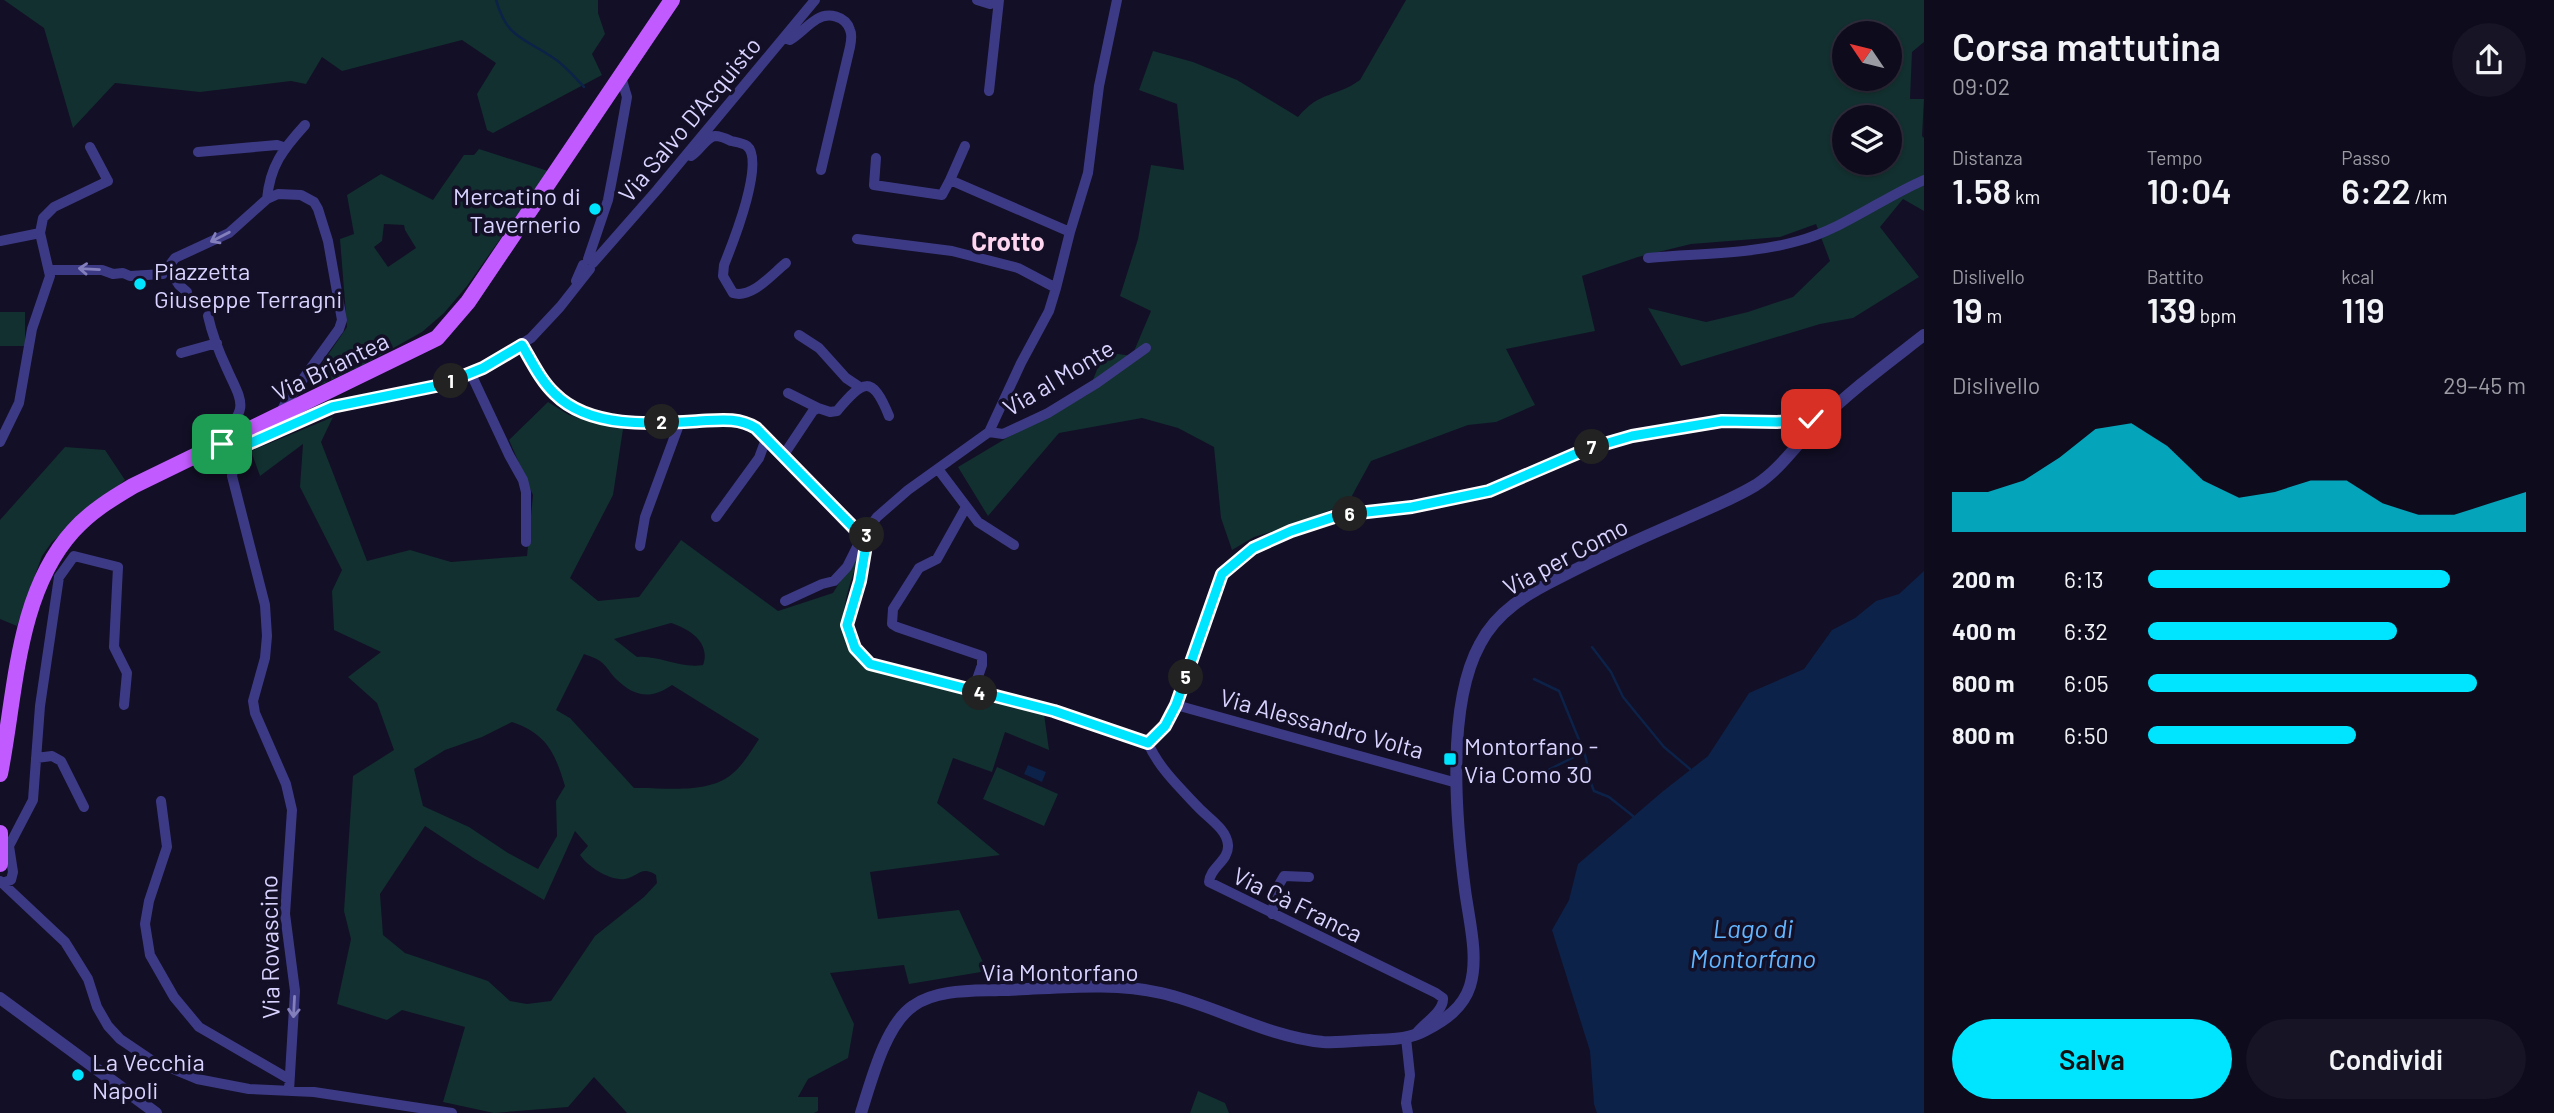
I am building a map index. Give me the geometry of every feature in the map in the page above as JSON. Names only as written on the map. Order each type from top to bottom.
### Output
[{"type":"main road","name":"Via Briantea","points":[[0,774],[27,620],[41,580],[56,553],[83,520],[113,498],[172,467],[231,443],[437,338],[468,302],[672,0]]},
{"type":"main road","points":[[0,833],[0,864]]},
{"type":"street","name":"Via Salvo D'Acquisto","points":[[231,443],[332,407],[441,385],[471,374],[522,345],[561,307],[588,264],[683,159],[815,0]]},
{"type":"street","points":[[977,0],[990,4],[998,0]]},
{"type":"street","points":[[989,91],[998,0]]},
{"type":"street","points":[[1117,0],[1100,86],[1088,173],[1049,311],[989,432],[908,491],[877,517],[868,533],[860,581],[847,625],[855,648],[870,664],[1064,714],[1148,743],[1165,726],[1176,705],[1222,574],[1253,548],[1291,531],[1340,515],[1412,507],[1489,491],[1587,449],[1632,436],[1722,421],[1777,422],[1811,419],[1816,424]]},
{"type":"street","points":[[784,38],[790,40],[817,19],[827,15],[838,17],[851,31],[850,47],[821,170]]},
{"type":"street","points":[[588,264],[608,200],[625,106],[626,87],[621,77]]},
{"type":"street","points":[[610,93],[625,106]]},
{"type":"street","points":[[267,199],[272,177],[284,148],[305,125]]},
{"type":"street","points":[[683,159],[695,155],[710,138],[716,136],[747,146],[751,152],[754,162],[749,191],[724,265],[723,276],[733,293],[741,296],[750,292],[786,263]]},
{"type":"street","points":[[198,152],[277,145],[284,148]]},
{"type":"street","points":[[876,158],[874,185],[942,195],[965,146]]},
{"type":"street","points":[[0,442],[19,403],[32,329],[50,276],[40,233],[44,218],[54,207],[108,181],[90,147]]},
{"type":"street","points":[[950,180],[1070,232]]},
{"type":"street","points":[[1648,258],[1684,254],[1745,253],[1800,241],[1880,205],[1924,180]]},
{"type":"street","points":[[50,270],[102,270],[126,275],[163,274],[181,255],[229,233],[267,199],[278,194],[291,193],[307,197],[314,202],[328,241],[342,320],[339,329],[285,404],[280,416]]},
{"type":"street","points":[[0,241],[40,233]]},
{"type":"street","points":[[857,239],[951,251],[1018,268],[1056,288]]},
{"type":"street","points":[[168,268],[187,292]]},
{"type":"street","points":[[208,316],[227,371],[241,396],[233,425],[220,436],[231,443]]},
{"type":"street","points":[[799,335],[819,348],[846,378],[858,386],[865,385],[873,389],[881,397],[889,416]]},
{"type":"street","name":"Via per Como","points":[[1409,1038],[1451,1015],[1466,997],[1472,981],[1473,945],[1458,822],[1461,702],[1467,675],[1479,646],[1492,625],[1530,593],[1759,483],[1784,461],[1816,424],[1924,335]]},
{"type":"street","points":[[181,353],[217,343]]},
{"type":"street","points":[[522,345],[543,379],[565,403],[590,414],[616,421],[737,420],[756,428],[854,528],[868,533]]},
{"type":"street","name":"Via al Monte","points":[[989,432],[1003,434],[1048,413],[1146,348]]},
{"type":"street","points":[[471,374],[523,480],[526,492],[526,542]]},
{"type":"street","points":[[301,384],[309,402]]},
{"type":"street","points":[[788,393],[818,408],[837,411],[858,386]]},
{"type":"street","points":[[783,457],[813,411],[818,408]]},
{"type":"street","points":[[640,546],[645,517],[680,422]]},
{"type":"street","points":[[716,517],[759,458],[766,439]]},
{"type":"street","name":"Via Rovascino","points":[[231,443],[232,476],[265,605],[267,636],[253,701],[255,713],[286,784],[292,810],[285,915],[295,990],[289,1091]]},
{"type":"street","points":[[938,469],[978,522],[1014,545]]},
{"type":"street","points":[[967,507],[937,559],[919,568],[893,610],[892,624],[982,656],[982,665],[973,691]]},
{"type":"street","points":[[785,601],[822,584],[834,582],[847,567],[862,537],[868,533]]},
{"type":"street","points":[[1,882],[11,880],[13,872],[9,846],[33,800],[40,706],[59,577],[74,556],[118,567],[114,647],[127,673],[124,705]]},
{"type":"street","name":"Via Alessandro Volta","points":[[1176,705],[1457,783]]},
{"type":"street","name":"Via Cà Franca","points":[[1148,743],[1153,755],[1224,832],[1228,844],[1227,852],[1210,875],[1209,883],[1443,998],[1440,1010],[1409,1038]]},
{"type":"street","points":[[36,758],[52,756],[61,761],[84,807]]},
{"type":"street","points":[[161,801],[167,847],[149,901],[145,924],[150,955],[174,997],[199,1027],[289,1079]]},
{"type":"street","points":[[1272,914],[1277,888],[1284,876],[1309,877]]},
{"type":"street","points":[[1,882],[65,942],[88,979],[97,1007],[108,1026],[120,1039],[151,1060],[197,1079],[249,1089],[314,1092],[452,1113]]},
{"type":"street","name":"Via Montorfano","points":[[861,1113],[882,1049],[902,1017],[914,1005],[960,992],[1118,988],[1160,993],[1283,1033],[1322,1042],[1409,1038]]},
{"type":"street","points":[[0,998],[156,1113]]},
{"type":"street","points":[[1408,1113],[1406,1103],[1410,1074],[1409,1038]]},
{"type":"green space","points":[[4,0],[598,0],[598,13],[605,34],[592,54],[602,75],[493,133],[487,130],[477,94],[496,63],[462,40],[342,71],[322,57],[306,84],[291,81],[200,92],[115,83],[73,128],[44,28]]},
{"type":"green space","points":[[1406,0],[1924,0],[1924,42],[1912,52],[1910,99],[1924,99],[1924,211],[1903,199],[1880,227],[1919,277],[1853,318],[1820,324],[1681,366],[1648,308],[1706,322],[1793,297],[1830,261],[1816,224],[1780,237],[1691,244],[1638,257],[1582,276],[1595,331],[1506,349],[1535,405],[1496,422],[1468,425],[1371,461],[1348,503],[1254,537],[1232,550],[1221,518],[1214,447],[1178,428],[1142,418],[1059,433],[988,516],[958,467],[1087,395],[1104,352],[1132,356],[1151,311],[1120,296],[1138,239],[1151,165],[1184,170],[1177,104],[1139,90],[1153,51],[1193,62],[1237,80],[1298,117],[1314,102],[1360,80]]},
{"type":"green space","points":[[479,149],[548,171],[467,286],[444,313],[422,332],[363,365],[316,387],[310,384],[347,327],[340,239],[354,234],[347,195],[381,174],[433,200],[464,155],[474,155]],"holes":[[[384,224],[404,225],[416,248],[388,267],[374,247],[382,241]]]},
{"type":"green space","points":[[0,312],[25,312],[25,346],[0,346]]},
{"type":"green space","points":[[548,402],[569,415],[623,429],[613,495],[570,578],[598,601],[639,597],[681,540],[778,611],[833,593],[863,544],[848,593],[844,618],[848,642],[856,654],[876,670],[1044,714],[1049,750],[1005,732],[992,772],[953,758],[937,803],[1000,855],[870,872],[878,919],[959,910],[987,971],[909,984],[904,965],[830,973],[854,1024],[848,1058],[808,1079],[798,1097],[818,1097],[818,1111],[814,1113],[627,1113],[594,1077],[568,1107],[494,1113],[443,1102],[465,1027],[402,1010],[387,1020],[337,1004],[351,939],[344,911],[353,776],[394,750],[377,703],[348,677],[381,652],[334,630],[332,591],[342,570],[300,487],[303,444],[260,476],[251,451],[333,417],[321,442],[367,561],[410,550],[451,562],[527,556],[533,495],[509,440]],"holes":[[[671,623],[692,633],[701,644],[705,657],[703,665],[694,666],[637,657],[614,639]],[[584,654],[597,659],[616,679],[636,693],[657,693],[672,685],[759,739],[740,766],[722,781],[698,787],[634,788],[570,718],[556,710]],[[512,722],[534,732],[553,754],[565,786],[556,801],[557,836],[538,869],[469,827],[423,806],[414,769],[445,750],[482,737]],[[425,826],[544,900],[575,831],[588,846],[580,855],[600,872],[613,878],[625,879],[647,871],[656,875],[657,883],[644,897],[595,936],[551,1001],[527,1004],[510,1001],[488,981],[405,953],[383,935],[380,894]]]},
{"type":"green space","points":[[65,447],[105,450],[125,480],[52,542],[42,556],[17,626],[0,619],[0,520]]},
{"type":"green space","points":[[997,767],[1058,794],[1044,826],[983,799]]},
{"type":"green space","points":[[1198,1091],[1225,1103],[1229,1113],[1190,1113]]},
{"type":"water","name":"Lago di Montorfano","points":[[1924,571],[1924,1113],[1597,1113],[1590,1051],[1552,930],[1569,900],[1578,864],[1708,756],[1749,693],[1804,669],[1832,630],[1855,618],[1876,601],[1899,594]]},
{"type":"water","points":[[1028,765],[1046,772],[1042,782],[1024,774]]},
{"type":"waterway","points":[[496,0],[505,22],[517,35],[556,60],[584,87]]},
{"type":"waterway","points":[[1592,647],[1611,672],[1623,697],[1664,747],[1690,769]]},
{"type":"waterway","points":[[1534,679],[1559,691],[1584,752]]},
{"type":"waterway","points":[[1507,781],[1528,784],[1550,769],[1584,752],[1594,791],[1609,797],[1633,816]]},
{"type":"place","name":"Mercatino di Tavernerio","points":[[595,209]]},
{"type":"place","name":"Piazzetta Giuseppe Terragni","points":[[140,284]]},
{"type":"place","name":"Montorfano - Via Como 30","points":[[1450,759]]},
{"type":"place","name":"La Vecchia Napoli","points":[[78,1075]]},
{"type":"district","name":"Crotto","points":[[1008,240]]},
{"type":"route","points":[[222,444],[236,438],[237,449],[332,407],[441,385],[471,374],[522,345],[554,394],[565,403],[590,414],[616,421],[645,423],[737,420],[756,428],[854,528],[868,533],[860,581],[847,625],[855,648],[870,664],[1054,711],[1148,743],[1165,726],[1176,705],[1222,574],[1253,548],[1291,531],[1340,515],[1412,507],[1489,491],[1587,449],[1632,436],[1722,421],[1777,422],[1811,419]]}]
